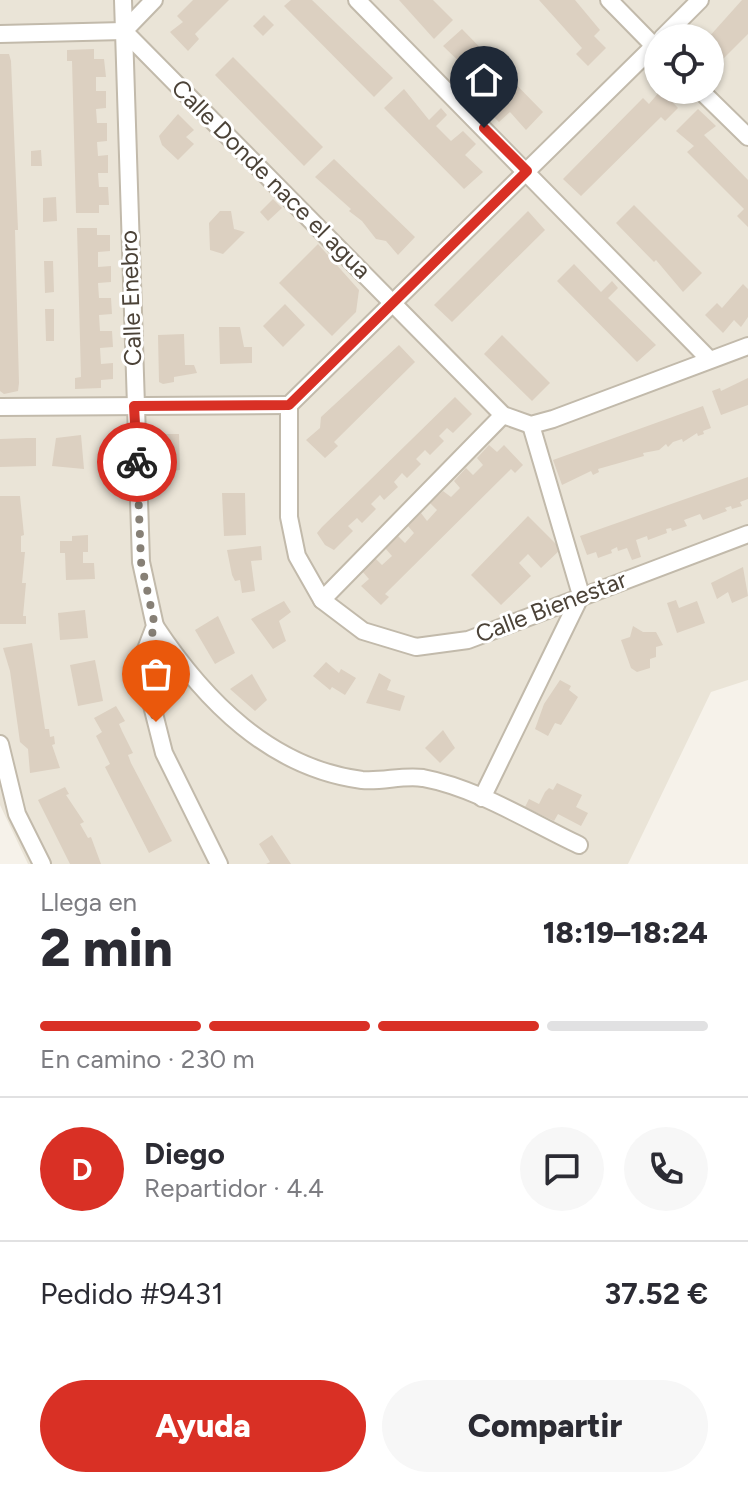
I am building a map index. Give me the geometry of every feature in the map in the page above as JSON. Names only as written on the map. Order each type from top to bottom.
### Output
[{"type":"street","name":"Calle Enebro","points":[[123,0],[141,562],[155,626]]},
{"type":"street","points":[[0,34],[124,31],[154,0]]},
{"type":"street","points":[[357,0],[709,359]]},
{"type":"street","points":[[609,0],[644,31]]},
{"type":"street","points":[[677,24],[700,0]]},
{"type":"street","name":"Calle Donde nace el agua","points":[[124,31],[503,415],[531,425]]},
{"type":"street","points":[[0,407],[289,405],[644,58]]},
{"type":"street","points":[[714,104],[748,137]]},
{"type":"street","points":[[482,798],[581,595],[531,425],[748,346]]},
{"type":"street","name":"Calle Bienestar","points":[[289,405],[289,517],[297,556],[322,600],[363,631],[416,647],[468,640],[748,534]]},
{"type":"street","points":[[322,600],[503,415]]},
{"type":"street","points":[[155,626],[182,666],[236,724],[304,766],[363,780],[422,778],[482,798],[579,845]]},
{"type":"street","points":[[155,626],[141,662],[164,753],[219,864]]},
{"type":"street","points":[[0,744],[17,814],[42,864]]},
{"type":"shaded area","points":[[0,0],[748,0],[748,680],[711,692],[628,864],[28,864],[0,805]]},
{"type":"building","points":[[193,0],[229,0],[195,34],[199,39],[188,51],[170,32],[183,22],[177,16]]},
{"type":"building","points":[[291,0],[312,0],[393,78],[374,97],[284,6]]},
{"type":"building","points":[[399,0],[433,0],[453,20],[434,39]]},
{"type":"building","points":[[539,0],[575,0],[600,30],[594,36],[606,48],[588,66],[576,54],[582,48]]},
{"type":"building","points":[[742,0],[748,0],[748,34],[724,58],[724,24],[721,24]]},
{"type":"building","points":[[264,15],[274,25],[263,36],[253,26]]},
{"type":"building","points":[[462,29],[543,112],[526,130],[510,112],[499,122],[492,115],[502,104],[487,89],[476,99],[463,85],[473,75],[443,46]]},
{"type":"building","points":[[94,49],[94,59],[104,59],[106,77],[96,77],[96,91],[106,91],[106,108],[96,109],[97,123],[107,123],[107,141],[97,142],[98,156],[108,155],[108,173],[98,173],[99,187],[108,187],[109,205],[99,205],[99,213],[76,213],[72,61],[67,61],[67,50]]},
{"type":"building","points":[[0,54],[9,54],[11,61],[18,230],[15,230],[19,383],[18,391],[4,394],[0,391]]},
{"type":"building","points":[[233,57],[323,147],[304,166],[215,75]]},
{"type":"building","points":[[404,89],[429,120],[441,108],[447,115],[436,126],[451,141],[463,131],[476,144],[465,155],[483,172],[464,189],[384,108]]},
{"type":"building","points":[[643,98],[644,104],[674,104],[678,108],[665,121],[661,117],[581,196],[563,179]]},
{"type":"building","points":[[698,109],[716,126],[704,135],[748,180],[748,227],[737,216],[744,209],[687,152],[694,146],[676,131]]},
{"type":"building","points":[[178,114],[194,130],[186,137],[194,144],[178,160],[162,145],[159,136]]},
{"type":"building","points":[[41,150],[42,166],[31,166],[31,151]]},
{"type":"building","points":[[334,159],[415,237],[398,255],[386,241],[376,239],[362,221],[349,211],[351,209],[315,177]]},
{"type":"building","points":[[56,197],[57,221],[43,222],[43,198]]},
{"type":"building","points":[[273,199],[282,208],[268,221],[260,212]]},
{"type":"building","points":[[634,205],[702,273],[683,292],[656,260],[654,262],[616,223]]},
{"type":"building","points":[[220,211],[231,211],[234,229],[245,232],[223,254],[210,250],[209,223]]},
{"type":"building","points":[[528,211],[545,230],[452,322],[434,305]]},
{"type":"building","points":[[77,228],[97,228],[97,235],[110,235],[110,251],[98,252],[98,267],[111,266],[111,282],[98,283],[99,298],[111,298],[112,314],[99,315],[100,331],[112,331],[113,347],[100,348],[101,364],[113,363],[113,379],[101,380],[101,388],[75,389],[75,378],[81,377]]},
{"type":"building","points":[[318,244],[359,290],[356,312],[332,336],[279,283]]},
{"type":"building","points":[[44,261],[53,261],[54,292],[45,293]]},
{"type":"building","points":[[574,264],[601,292],[612,281],[618,288],[608,298],[656,345],[637,362],[557,281]]},
{"type":"building","points":[[743,284],[748,289],[748,317],[741,327],[734,320],[723,333],[705,315],[717,303],[722,308]]},
{"type":"building","points":[[285,304],[305,325],[283,347],[263,326]]},
{"type":"building","points":[[45,309],[54,309],[54,341],[46,341]]},
{"type":"building","points":[[219,327],[240,327],[244,347],[252,347],[252,363],[220,364]]},
{"type":"building","points":[[184,334],[185,365],[194,365],[197,373],[174,377],[174,382],[163,384],[159,382],[158,335]]},
{"type":"building","points":[[502,335],[550,383],[532,401],[484,354]]},
{"type":"building","points":[[399,345],[415,362],[334,442],[338,446],[325,458],[306,440],[320,428],[321,417]]},
{"type":"building","points":[[748,378],[748,405],[721,415],[712,391],[720,388],[721,391]]},
{"type":"building","points":[[455,397],[472,414],[453,433],[447,428],[439,436],[444,441],[430,455],[425,450],[416,459],[421,464],[407,478],[402,473],[394,482],[398,487],[384,500],[380,495],[371,504],[376,509],[362,523],[357,518],[348,526],[353,531],[334,550],[325,545],[317,533],[322,527]]},
{"type":"building","points":[[703,406],[711,428],[703,431],[704,434],[698,436],[697,433],[668,447],[666,444],[659,450],[643,453],[644,456],[598,469],[599,472],[593,475],[591,471],[562,485],[553,460]]},
{"type":"building","points":[[160,434],[179,434],[180,470],[170,471],[170,476],[162,476]]},
{"type":"building","points":[[81,435],[84,469],[52,466],[56,438]]},
{"type":"building","points":[[36,438],[36,466],[0,467],[0,439]]},
{"type":"building","points":[[489,445],[497,452],[504,445],[523,465],[515,473],[511,469],[385,594],[389,597],[381,605],[361,586],[369,579],[362,571],[375,558],[382,565],[392,556],[385,548],[398,536],[405,543],[414,533],[408,526],[421,513],[427,521],[437,510],[430,503],[443,491],[451,497],[460,488],[454,481],[466,468],[473,475],[483,465],[477,458]]},
{"type":"building","points":[[748,477],[748,499],[740,502],[742,506],[725,508],[727,511],[703,520],[700,514],[684,520],[687,526],[672,531],[671,528],[666,529],[667,533],[648,540],[647,536],[636,540],[641,557],[632,560],[627,548],[618,551],[617,547],[611,550],[612,553],[598,558],[596,552],[587,555],[580,536]]},
{"type":"building","points":[[222,493],[245,493],[246,535],[224,536]]},
{"type":"building","points":[[0,496],[20,496],[24,535],[21,536],[21,552],[25,552],[22,583],[26,583],[23,616],[26,616],[26,624],[0,624]]},
{"type":"building","points":[[528,516],[561,549],[541,568],[528,554],[519,563],[531,576],[501,605],[471,575]]},
{"type":"building","points":[[88,535],[88,552],[83,552],[83,563],[94,563],[95,579],[66,580],[65,553],[60,553],[60,541],[72,541],[72,536]]},
{"type":"building","points":[[261,546],[262,560],[251,561],[255,591],[242,593],[240,580],[235,581],[232,575],[227,550]]},
{"type":"building","points":[[743,567],[748,596],[732,603],[728,592],[717,599],[711,583]]},
{"type":"building","points":[[676,600],[679,608],[697,601],[705,623],[677,633],[667,603]]},
{"type":"building","points":[[284,601],[291,612],[279,621],[286,641],[273,649],[251,619]]},
{"type":"building","points":[[85,610],[88,638],[60,640],[58,613]]},
{"type":"building","points":[[218,616],[235,653],[215,664],[195,630]]},
{"type":"building","points":[[633,626],[643,632],[656,632],[663,645],[656,647],[656,657],[650,659],[650,668],[637,672],[631,668],[621,640],[630,637]]},
{"type":"building","points":[[32,643],[45,729],[49,729],[50,737],[54,736],[55,744],[52,745],[60,768],[30,773],[28,749],[20,742],[10,671],[3,648]]},
{"type":"building","points":[[95,660],[103,701],[78,706],[70,665]]},
{"type":"building","points":[[326,662],[339,673],[341,669],[356,678],[345,695],[332,687],[330,690],[313,676]]},
{"type":"building","points":[[379,673],[391,680],[387,690],[405,696],[400,711],[366,703]]},
{"type":"building","points":[[252,674],[267,700],[255,711],[230,689]]},
{"type":"building","points":[[560,680],[571,686],[569,690],[578,697],[561,725],[555,723],[548,736],[535,729],[544,704]]},
{"type":"building","points":[[116,706],[125,721],[119,724],[133,753],[128,755],[131,763],[172,841],[149,853],[105,767],[110,764],[96,736],[102,732],[94,718]]},
{"type":"building","points":[[443,730],[455,748],[440,763],[425,748]]},
{"type":"building","points":[[557,783],[582,795],[576,807],[588,813],[581,826],[558,814],[554,821],[525,807],[529,799],[539,804],[545,792],[549,788],[553,790]]},
{"type":"building","points":[[65,787],[69,794],[66,795],[84,822],[80,824],[88,838],[91,837],[101,864],[70,864],[38,800]]},
{"type":"building","points":[[272,835],[291,864],[266,864],[270,862],[259,844]]},
{"type":"way so far","points":[[137,462],[141,562],[155,626],[141,662],[156,722]]},
{"type":"route","points":[[137,462],[134,406],[289,405],[527,171],[484,128]]}]
